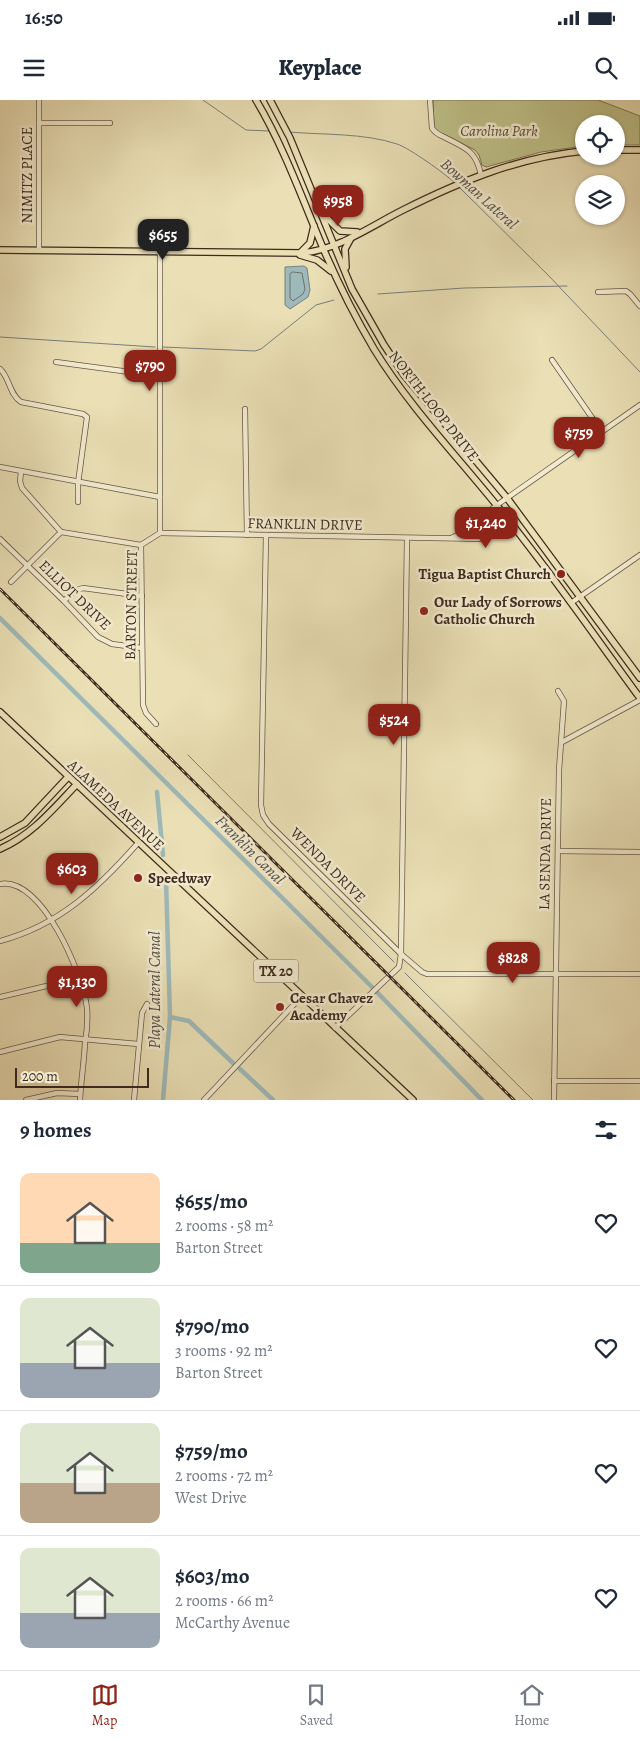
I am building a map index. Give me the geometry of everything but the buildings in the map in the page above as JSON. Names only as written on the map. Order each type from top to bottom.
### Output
[{"type":"main road","name":"NORTH LOOP DRIVE","points":[[256,100],[278,140],[336,276],[375,350],[392,376],[429,424],[497,505],[640,699]]},
{"type":"main road","name":"NORTH LOOP DRIVE","points":[[270,100],[291,142],[347,277],[384,345],[404,375],[507,498],[640,678]]},
{"type":"main road","points":[[625,150],[640,150]]},
{"type":"main road","points":[[0,250],[296,253],[324,250],[466,180],[526,160],[575,152]]},
{"type":"main road","points":[[321,212],[340,232],[362,231]]},
{"type":"main road","points":[[296,253],[310,243],[314,226]]},
{"type":"main road","points":[[347,277],[345,249],[352,236]]},
{"type":"main road","points":[[296,253],[318,260],[336,276]]},
{"type":"main road","points":[[375,350],[384,345]]},
{"type":"main road","name":"ALAMEDA AVENUE","points":[[0,712],[413,1100]]},
{"type":"main road","points":[[0,837],[25,823],[68,777]]},
{"type":"main road","points":[[0,849],[32,830],[77,784]]},
{"type":"street","name":"NIMITZ PLACE","points":[[39,100],[39,250]]},
{"type":"street","points":[[430,100],[432,128],[436,133],[470,151],[477,160],[481,175]]},
{"type":"street","points":[[39,123],[110,123]]},
{"type":"street","points":[[160,251],[160,533]]},
{"type":"street","points":[[598,292],[626,291],[640,306]]},
{"type":"street","points":[[552,360],[602,432]]},
{"type":"street","points":[[56,362],[159,376]]},
{"type":"street","points":[[0,369],[6,376],[12,392],[21,402],[86,415],[87,420],[78,483],[78,502]]},
{"type":"street","points":[[450,539],[460,534],[497,505],[640,405]]},
{"type":"street","points":[[246,409],[247,535]]},
{"type":"street","points":[[0,467],[160,497]]},
{"type":"street","points":[[21,472],[20,481],[22,488],[61,532],[142,545]]},
{"type":"street","name":"FRANKLIN DRIVE","points":[[160,533],[407,539],[488,538],[493,532],[494,520]]},
{"type":"street","points":[[10,582],[61,532]]},
{"type":"street","name":"BARTON STREET","points":[[156,724],[146,713],[143,704],[142,545],[160,533]]},
{"type":"street","name":"WENDA DRIVE","points":[[266,535],[262,810],[269,824],[400,954],[422,972],[427,974],[640,974]]},
{"type":"street","points":[[335,1028],[399,967],[407,539]]},
{"type":"street","name":"ELLIOT DRIVE","points":[[0,540],[101,639],[112,644],[142,648]]},
{"type":"street","points":[[571,603],[640,555]]},
{"type":"street","points":[[64,601],[74,592],[83,588],[142,596]]},
{"type":"street","name":"LA SENDA DRIVE","points":[[554,1100],[559,770],[564,700],[558,690]]},
{"type":"street","points":[[562,742],[640,699]]},
{"type":"street","points":[[0,941],[23,934],[52,920],[84,899],[138,843]]},
{"type":"street","points":[[558,851],[640,852]]},
{"type":"street","points":[[0,884],[13,884],[24,891],[45,911],[52,920],[80,978],[87,1009],[80,1100]]},
{"type":"street","points":[[0,997],[80,978]]},
{"type":"street","points":[[204,1100],[302,996]]},
{"type":"street","points":[[134,1100],[142,1013],[147,1004]]},
{"type":"street","points":[[0,1052],[60,1037],[138,1044]]},
{"type":"street","points":[[554,1081],[640,1081]]},
{"type":"street","points":[[26,1100],[57,1093],[80,1094]]},
{"type":"green space","name":"Carolina Park","points":[[433,100],[598,100],[640,116],[640,145],[625,145],[625,115],[575,115],[575,147],[541,152],[486,167],[482,165],[479,155],[475,150],[434,128]]},
{"type":"water","points":[[304,266],[307,268],[310,290],[308,297],[290,309],[285,305],[285,267]]},
{"type":"waterway","name":"Bowman Lateral","points":[[203,100],[246,130],[270,131]]},
{"type":"waterway","name":"Bowman Lateral","points":[[289,132],[358,136],[384,140],[410,151],[455,183]]},
{"type":"waterway","name":"Bowman Lateral","points":[[460,188],[548,275],[640,372]]},
{"type":"waterway","points":[[378,294],[464,288],[567,286]]},
{"type":"waterway","points":[[163,347],[255,351],[261,349],[316,305],[334,300]]},
{"type":"waterway","points":[[0,337],[155,347]]},
{"type":"waterway","name":"Franklin Canal","points":[[0,618],[368,983],[482,1100]]},
{"type":"waterway","points":[[188,755],[394,962]]},
{"type":"waterway","name":"Playa Lateral Canal","points":[[157,792],[163,855]]},
{"type":"waterway","name":"Playa Lateral Canal","points":[[163,1100],[170,1017],[166,880]]},
{"type":"waterway","points":[[405,973],[533,1100]]},
{"type":"waterway","points":[[170,1017],[189,1021],[233,1063]]},
{"type":"waterway","points":[[240,1069],[273,1100]]},
{"type":"railway","points":[[0,589],[514,1100]]},
{"type":"place","name":"Tigua Baptist Church","points":[[561,574]]},
{"type":"place","name":"Our Lady of Sorrows Catholic Church","points":[[424,611]]},
{"type":"place","name":"Speedway","points":[[138,878]]},
{"type":"place","name":"Cesar Chavez Academy","points":[[280,1007]]}]
